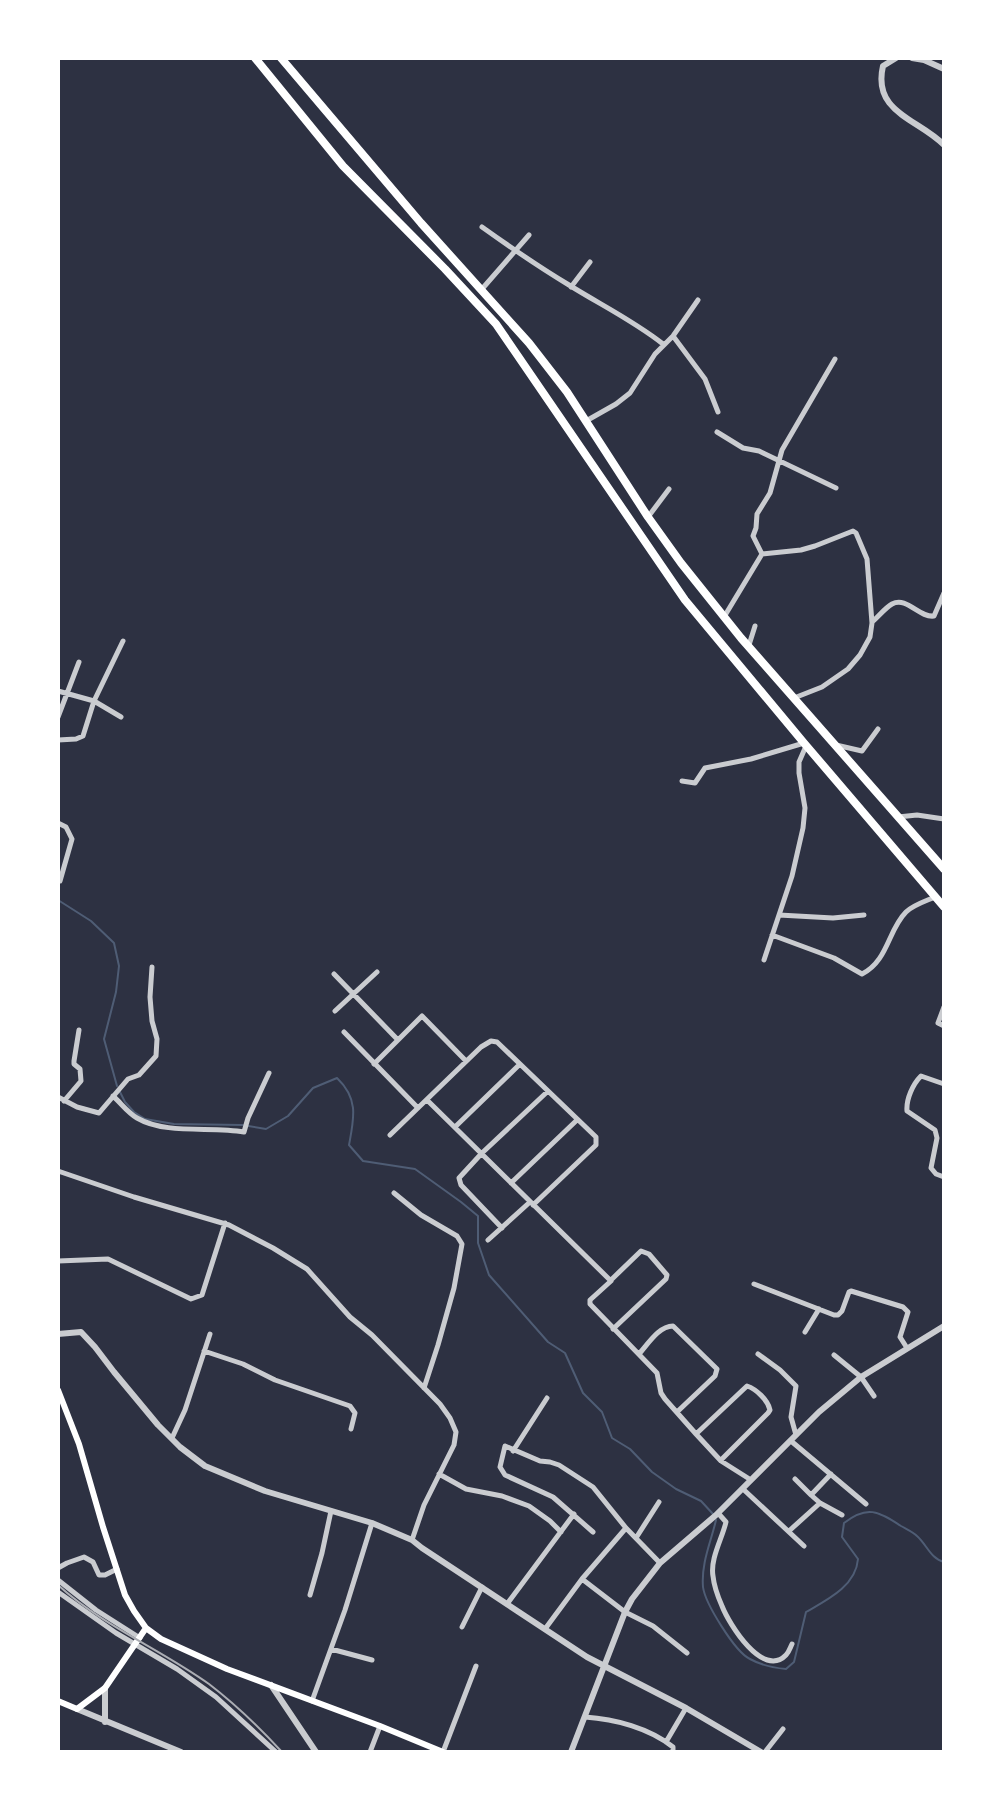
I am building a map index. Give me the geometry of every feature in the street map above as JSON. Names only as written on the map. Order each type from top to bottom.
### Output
[{"type":"highway","points":[[255,58],[343,166],[496,324],[685,600],[944,907]]},
{"type":"highway","points":[[281,58],[538,355],[567,392],[648,517],[724,617],[944,869]]},
{"type":"main road","points":[[58,1390],[79,1444],[125,1595],[146,1628],[161,1639],[227,1669],[443,1752]]},
{"type":"main road","points":[[58,1701],[77,1709],[105,1688],[146,1628]]},
{"type":"street","points":[[896,58],[883,66],[881,75],[888,103],[944,145]]},
{"type":"street","points":[[912,58],[944,69]]},
{"type":"street","points":[[482,227],[571,287],[643,328],[663,344]]},
{"type":"street","points":[[482,289],[529,235]]},
{"type":"street","points":[[571,287],[590,262]]},
{"type":"street","points":[[585,421],[630,393],[646,366],[673,336],[698,300]]},
{"type":"street","points":[[673,336],[705,379],[718,412]]},
{"type":"street","points":[[762,554],[753,536],[757,514],[770,493],[778,461],[799,418],[835,359]]},
{"type":"street","points":[[717,432],[743,448],[759,451],[836,488]]},
{"type":"street","points":[[648,517],[669,489]]},
{"type":"street","points":[[762,554],[801,550],[855,532],[867,559],[872,623],[867,646],[848,669],[822,687],[794,698]]},
{"type":"street","points":[[724,617],[762,554]]},
{"type":"street","points":[[872,623],[897,602],[905,603],[927,617],[934,616],[944,593]]},
{"type":"street","points":[[749,646],[755,626]]},
{"type":"street","points":[[58,740],[83,736],[94,701],[123,641]]},
{"type":"street","points":[[58,717],[79,662]]},
{"type":"street","points":[[58,691],[94,701],[121,717]]},
{"type":"street","points":[[836,745],[862,751],[878,729]]},
{"type":"street","points":[[682,781],[695,783],[705,768],[805,744]]},
{"type":"street","points":[[764,960],[796,863],[803,828],[805,808],[799,762],[805,744]]},
{"type":"street","points":[[898,817],[917,815],[944,819]]},
{"type":"street","points":[[58,823],[66,827],[72,839],[60,881]]},
{"type":"street","points":[[772,935],[834,958],[862,974],[871,969],[883,953],[906,912],[935,897]]},
{"type":"street","points":[[779,915],[833,918],[864,915]]},
{"type":"street","points":[[79,1030],[74,1064],[80,1069],[81,1081],[61,1099],[99,1113],[128,1079],[139,1075],[156,1056],[157,1039],[150,1003],[152,967]]},
{"type":"street","points":[[335,1011],[377,972]]},
{"type":"street","points":[[334,974],[398,1040]]},
{"type":"street","points":[[944,1007],[938,1023],[944,1026]]},
{"type":"street","points":[[374,1064],[422,1016],[466,1061]]},
{"type":"street","points":[[344,1032],[418,1108]]},
{"type":"street","points":[[390,1135],[481,1047],[491,1041],[503,1046],[596,1137],[596,1145],[488,1240]]},
{"type":"street","points":[[455,1127],[519,1065]]},
{"type":"street","points":[[114,1095],[133,1115],[147,1122],[177,1128],[244,1132],[269,1073]]},
{"type":"street","points":[[944,1084],[921,1076],[910,1095],[907,1111],[935,1130],[937,1138],[931,1168],[944,1177]]},
{"type":"street","points":[[502,1228],[458,1182],[482,1153],[547,1092]]},
{"type":"street","points":[[427,1100],[611,1281]]},
{"type":"street","points":[[511,1183],[577,1120]]},
{"type":"street","points":[[58,1171],[82,1181],[225,1223],[273,1248],[307,1269],[350,1317],[440,1404],[456,1432],[454,1445],[424,1505],[412,1540]]},
{"type":"street","points":[[394,1193],[421,1215],[457,1236],[462,1244],[454,1288],[424,1388]]},
{"type":"street","points":[[58,1261],[108,1259],[191,1299],[202,1295],[225,1223]]},
{"type":"street","points":[[613,1329],[666,1279],[667,1275],[649,1254],[641,1251],[589,1302],[613,1329],[657,1373],[661,1393],[696,1434],[721,1461],[751,1480]]},
{"type":"street","points":[[754,1284],[834,1315],[842,1311],[849,1292],[854,1290],[903,1307],[908,1312],[900,1337],[907,1348]]},
{"type":"street","points":[[805,1332],[819,1308]]},
{"type":"street","points":[[639,1354],[662,1329],[673,1326],[715,1367],[715,1376],[677,1412]]},
{"type":"street","points":[[571,1752],[625,1612],[660,1563],[717,1514],[819,1412],[861,1377],[944,1326]]},
{"type":"street","points":[[58,1334],[81,1332],[158,1425],[192,1457],[222,1475],[372,1523],[412,1540],[587,1657],[763,1752],[783,1729]]},
{"type":"street","points":[[172,1438],[185,1410],[210,1334]]},
{"type":"street","points":[[204,1351],[350,1406],[355,1413],[351,1429]]},
{"type":"street","points":[[758,1354],[796,1386],[791,1417],[794,1439],[866,1504]]},
{"type":"street","points":[[834,1355],[861,1377],[874,1396]]},
{"type":"street","points":[[696,1434],[747,1386],[769,1404],[768,1413],[721,1461]]},
{"type":"street","points":[[513,1451],[547,1398]]},
{"type":"street","points":[[593,1532],[546,1493],[505,1475],[500,1462],[505,1446],[568,1469],[593,1487],[660,1563]]},
{"type":"street","points":[[439,1474],[466,1489],[502,1496],[529,1506],[561,1532]]},
{"type":"street","points":[[811,1495],[831,1474]]},
{"type":"street","points":[[795,1479],[820,1503],[842,1515]]},
{"type":"street","points":[[743,1489],[804,1546]]},
{"type":"street","points":[[636,1538],[659,1502]]},
{"type":"street","points":[[789,1531],[820,1503]]},
{"type":"street","points":[[310,1595],[331,1511]]},
{"type":"street","points":[[507,1604],[574,1514]]},
{"type":"street","points":[[717,1514],[726,1522],[713,1576],[722,1607],[758,1657],[766,1661],[776,1660],[785,1656],[792,1644]]},
{"type":"street","points":[[312,1701],[372,1523]]},
{"type":"street","points":[[545,1629],[582,1579],[626,1528]]},
{"type":"street","points":[[58,1568],[84,1557],[93,1562],[99,1575],[117,1569]]},
{"type":"street","points":[[582,1579],[625,1612],[653,1626],[687,1653]]},
{"type":"street","points":[[58,1580],[216,1697],[276,1752]]},
{"type":"street","points":[[462,1627],[482,1587]]},
{"type":"street","points":[[58,1592],[116,1633],[138,1641]]},
{"type":"street","points":[[331,1649],[372,1660]]},
{"type":"street","points":[[443,1752],[476,1666]]},
{"type":"street","points":[[271,1685],[316,1752]]},
{"type":"street","points":[[105,1688],[105,1722]]},
{"type":"street","points":[[666,1742],[686,1708]]},
{"type":"street","points":[[77,1709],[181,1752]]},
{"type":"street","points":[[584,1717],[631,1725],[666,1742],[673,1747],[673,1752]]},
{"type":"street","points":[[370,1752],[380,1726]]},
{"type":"waterway","points":[[58,900],[91,921],[114,943],[119,966],[104,1039],[117,1086]]},
{"type":"waterway","points":[[120,1092],[134,1112],[145,1119],[174,1124],[242,1125],[266,1129],[288,1116],[313,1088],[337,1078],[352,1101],[349,1145],[363,1161],[415,1169],[478,1216],[478,1243],[489,1275],[548,1342],[565,1353],[583,1393],[602,1412],[612,1438],[630,1449],[652,1472],[676,1489],[701,1501],[713,1514]]},
{"type":"waterway","points":[[716,1520],[703,1570],[703,1587],[709,1604],[744,1655],[776,1668],[786,1669],[794,1662],[806,1612],[839,1591],[852,1577],[858,1559],[842,1537],[844,1523],[852,1517],[866,1512],[886,1517],[915,1535],[932,1555],[944,1562]]},
{"type":"railway","points":[[58,1585],[94,1613],[209,1684],[247,1716],[282,1752]]}]
